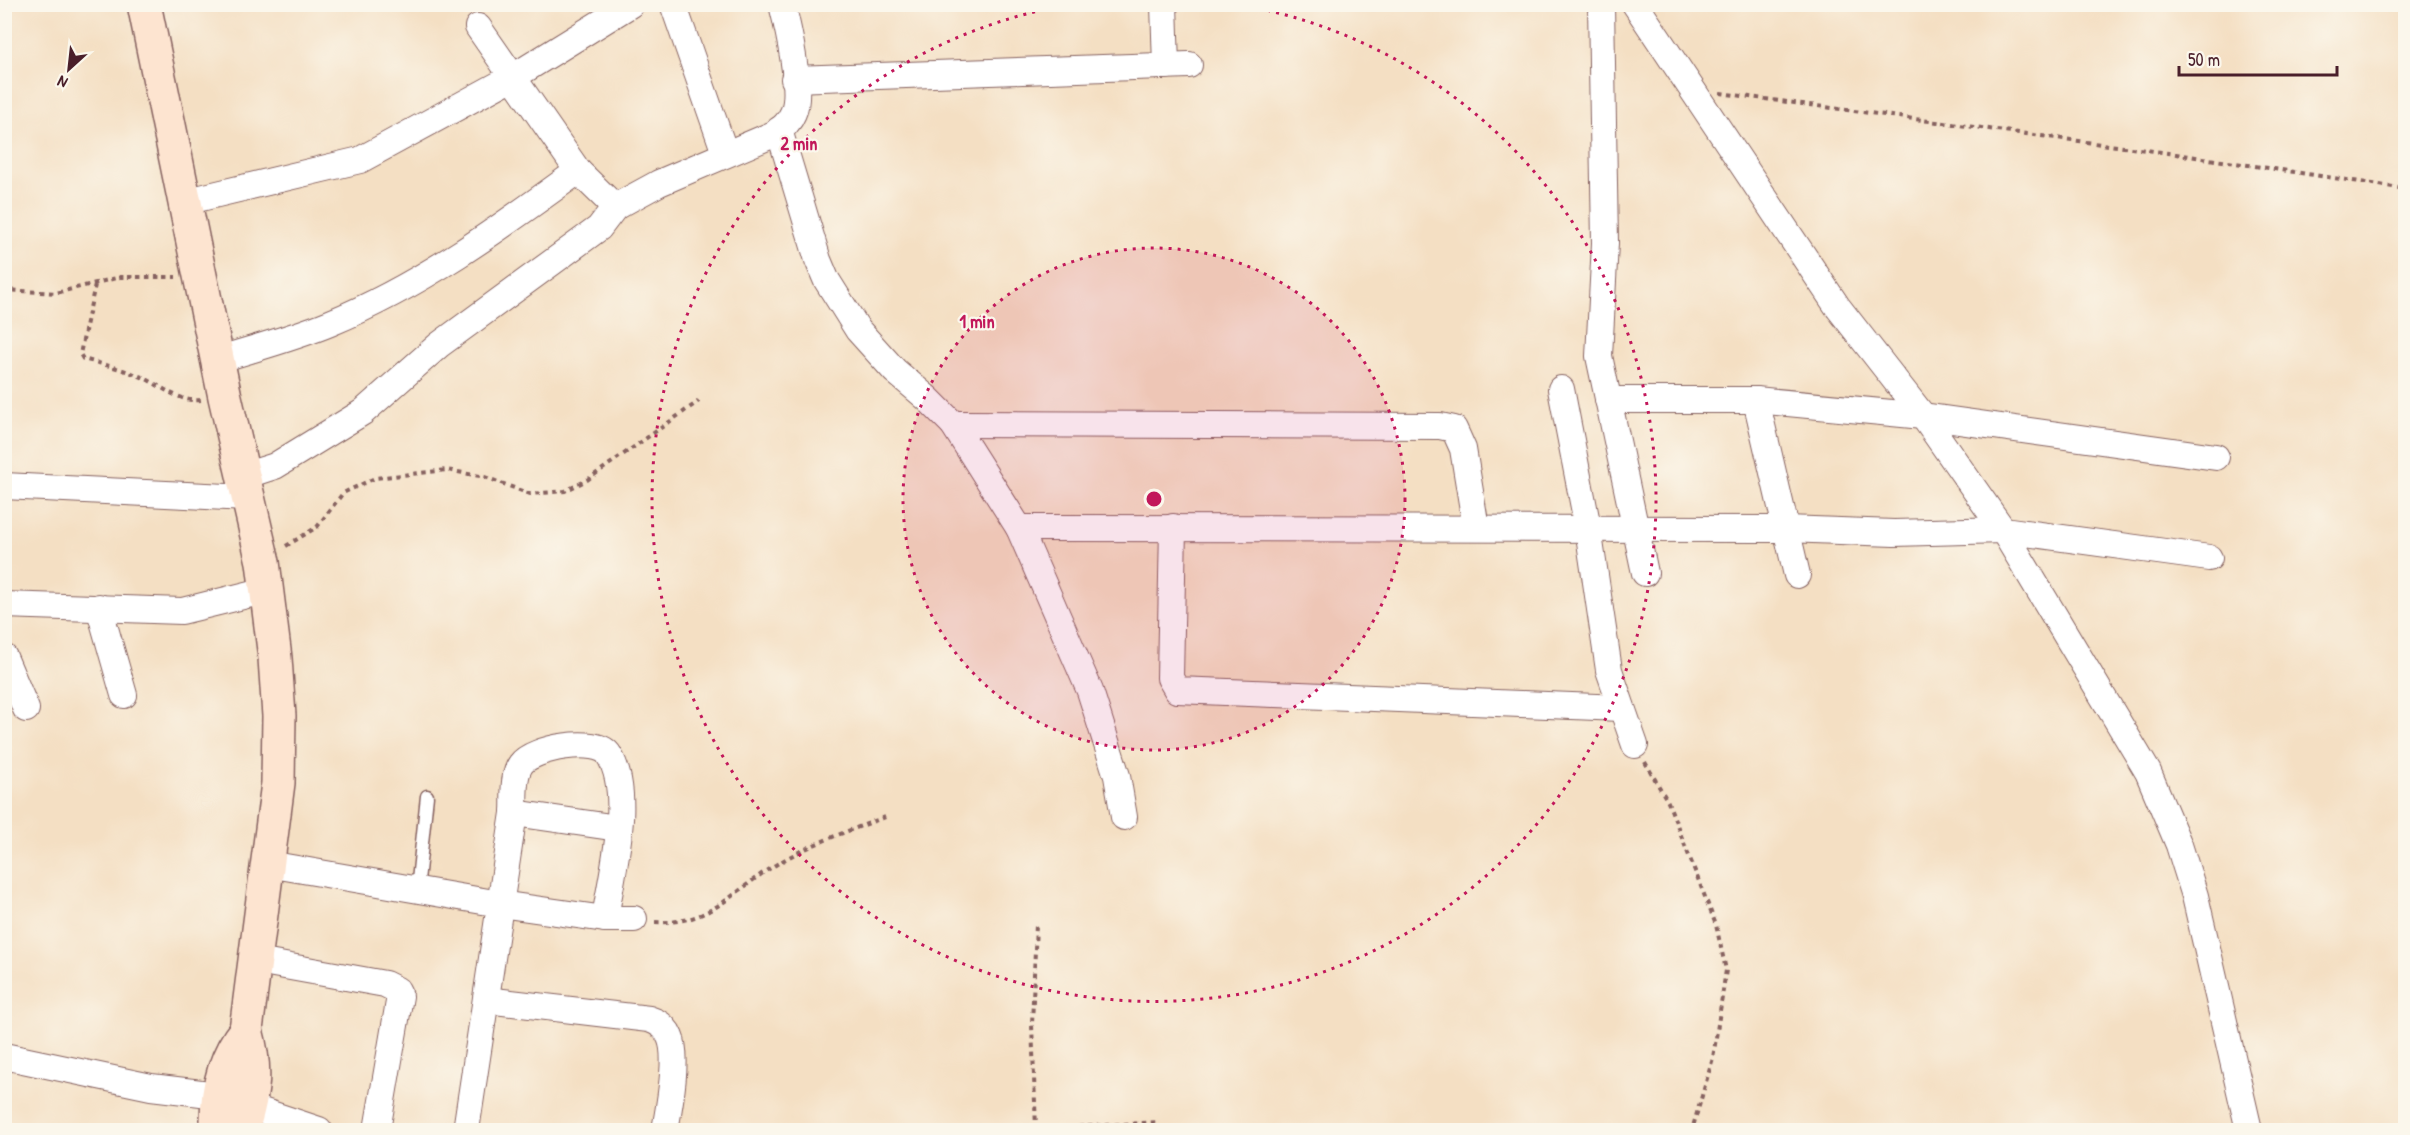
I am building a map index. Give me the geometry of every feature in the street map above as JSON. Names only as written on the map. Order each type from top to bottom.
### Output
[{"type":"street","points":[[144,4],[225,397],[265,576],[279,716],[278,783],[246,1030],[254,1074],[246,1119],[319,1131]]},
{"type":"street","points":[[184,202],[360,160],[513,77],[631,4]]},
{"type":"street","points":[[673,4],[725,153]]},
{"type":"street","points":[[4,486],[245,487],[363,412],[439,345],[599,228],[615,207],[725,153],[779,130],[794,111],[795,80],[790,36],[782,4]]},
{"type":"street","points":[[795,80],[1177,66],[1164,4]]},
{"type":"street","points":[[1601,4],[1605,243],[1599,356],[1645,573]]},
{"type":"street","points":[[1635,4],[1837,306],[1923,416],[2003,530],[2148,772],[2166,811],[2194,896],[2248,1131]]},
{"type":"street","points":[[478,27],[578,171],[615,207]]},
{"type":"street","points":[[779,130],[818,260],[826,279],[858,330],[877,352],[953,424],[1018,528],[1090,691],[1118,776],[1124,816]]},
{"type":"street","points":[[218,360],[328,324],[395,291],[473,246],[578,171]]},
{"type":"street","points":[[1561,389],[1588,528],[1609,670],[1635,745]]},
{"type":"street","points":[[1608,400],[1756,400],[1923,416],[2216,457]]},
{"type":"street","points":[[1756,400],[1797,575]]},
{"type":"street","points":[[953,424],[1440,426],[1454,429],[1463,448],[1476,528]]},
{"type":"street","points":[[1173,527],[1170,678],[1178,690],[1621,708]]},
{"type":"street","points":[[1018,528],[1635,528],[1786,529],[1894,533],[2003,530],[2209,558]]},
{"type":"street","points":[[4,605],[99,608],[137,612],[182,611],[265,576]]},
{"type":"street","points":[[99,608],[124,695]]},
{"type":"street","points":[[4,657],[26,709]]},
{"type":"street","points":[[466,1131],[514,813],[516,777],[525,759],[536,753],[592,745],[608,752],[614,766],[620,800],[605,919]]},
{"type":"street","points":[[514,813],[618,828]]},
{"type":"street","points":[[268,864],[500,904],[605,919],[634,919]]},
{"type":"street","points":[[256,961],[385,984],[397,990],[400,996],[377,1131]]},
{"type":"street","points":[[486,1000],[649,1019],[665,1027],[671,1038],[672,1052],[665,1131]]},
{"type":"street","points":[[217,1131],[218,1095],[232,1049],[246,1030]]},
{"type":"street","points":[[4,1056],[151,1087],[218,1095]]},
{"type":"lane","points":[[417,890],[427,796]]},
{"type":"path","points":[[1696,96],[1724,93],[1749,95],[2406,189]]},
{"type":"path","points":[[4,290],[48,293],[95,285],[120,277],[200,278]]},
{"type":"path","points":[[95,285],[80,354],[83,359],[105,363],[139,375],[189,402],[225,397]]},
{"type":"path","points":[[265,576],[317,527],[343,493],[362,483],[399,474],[447,470],[485,477],[530,494],[565,491],[587,480],[699,401]]},
{"type":"path","points":[[1635,745],[1668,802],[1723,948],[1726,970],[1720,1023],[1692,1131]]},
{"type":"path","points":[[634,919],[672,923],[708,914],[784,860],[888,816]]},
{"type":"path","points":[[1036,924],[1032,1025],[1036,1129]]},
{"type":"path","points":[[1025,1131],[1158,1122]]}]
